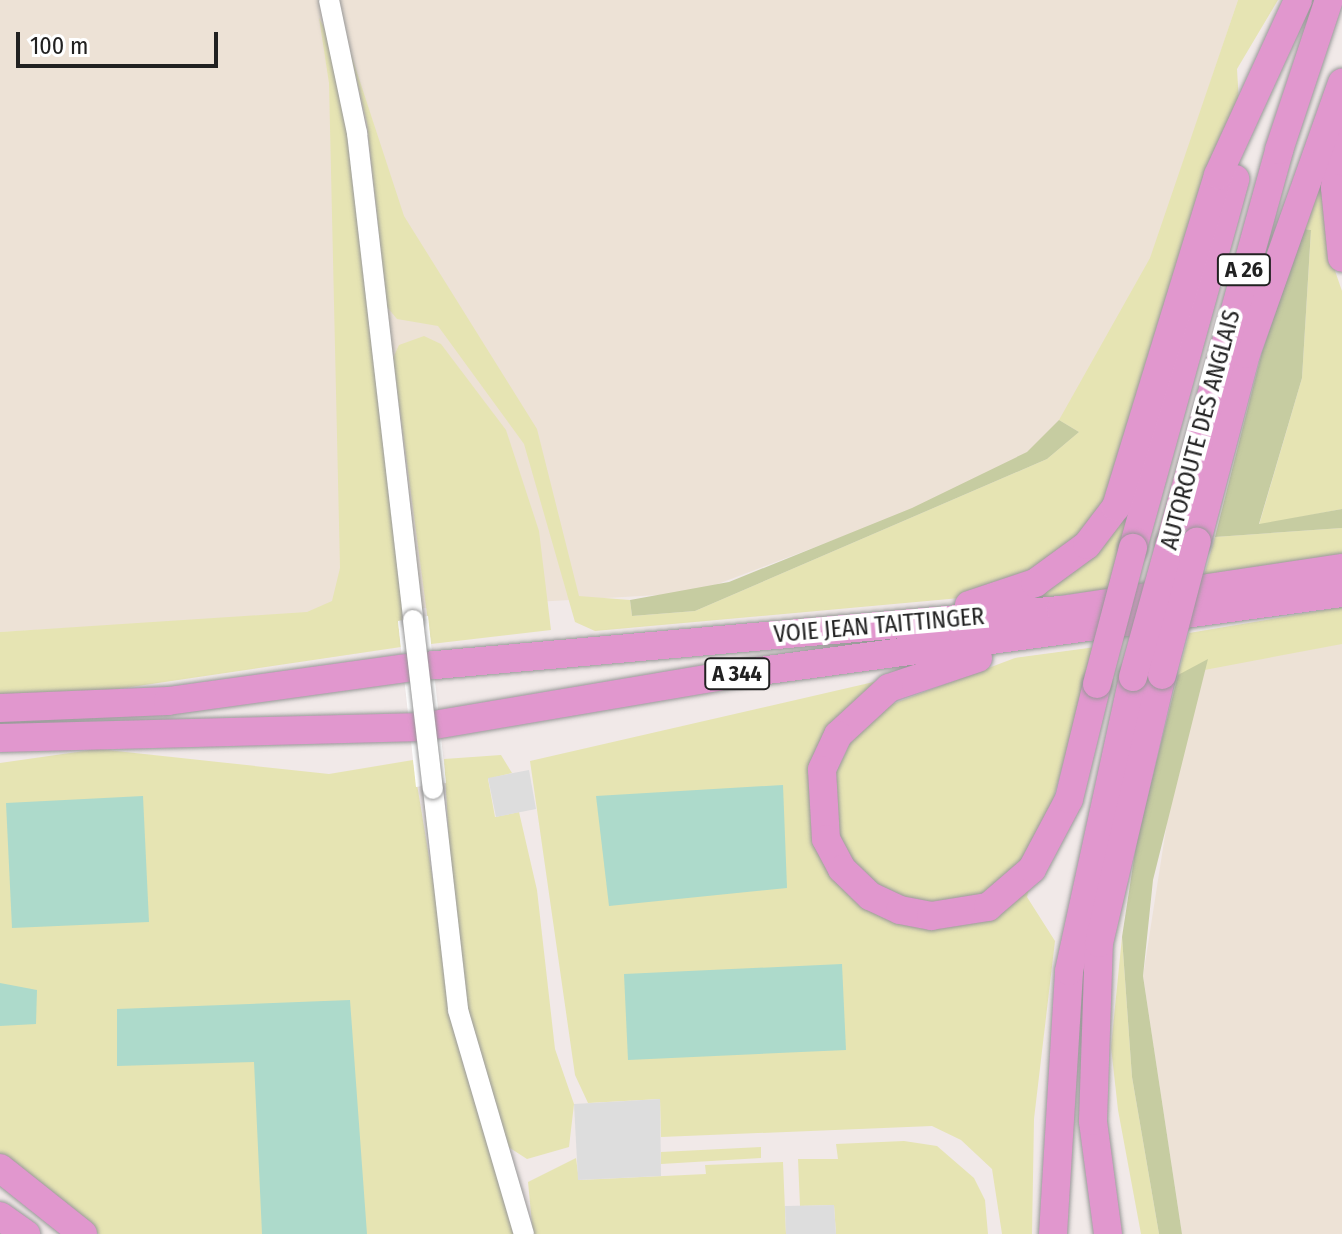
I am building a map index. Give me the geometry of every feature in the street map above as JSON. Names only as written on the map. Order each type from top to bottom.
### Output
[{"type":"highway","points":[[878,627],[1035,583],[1087,545],[1116,507],[1218,175],[1298,0]]},
{"type":"highway","name":"AUTOROUTE DES ANGLAIS","points":[[1108,1234],[1093,1121],[1099,943],[1162,675],[1183,542],[1270,178],[1329,0]]},
{"type":"highway","points":[[1054,634],[1038,645],[948,665],[862,707],[822,770],[826,839],[842,869],[870,896],[900,910],[931,916],[988,907],[1050,844],[1069,799],[1133,548],[1273,55]]},
{"type":"highway","name":"AUTOROUTE DES ANGLAIS","points":[[1053,1234],[1069,971],[1133,677],[1342,83]]},
{"type":"highway","points":[[1342,135],[1335,188],[1342,258]]},
{"type":"highway","name":"VOIE JEAN TAITTINGER","points":[[168,701],[413,667],[1061,610],[1342,568]]},
{"type":"highway","name":"VOIE JEAN TAITTINGER","points":[[103,733],[422,727],[723,676],[1342,593]]},
{"type":"highway","points":[[0,708],[168,701]]},
{"type":"highway","points":[[0,723],[122,714],[168,701]]},
{"type":"highway","points":[[0,738],[103,733]]},
{"type":"highway","points":[[0,752],[103,733]]},
{"type":"highway","points":[[0,1168],[83,1234]]},
{"type":"highway","points":[[0,1192],[60,1234]]},
{"type":"highway","points":[[0,1216],[26,1234]]},
{"type":"street","points":[[329,0],[360,149],[458,1010],[524,1234]]},
{"type":"shaded area","points":[[0,0],[1238,0],[1098,417],[1047,459],[694,593],[0,632]]},
{"type":"shaded area","points":[[1238,0],[1278,0],[1237,69],[1239,103],[1101,512],[1077,539],[1018,584],[960,598],[595,631],[575,622],[524,444],[438,326],[397,319],[387,307],[367,123],[350,51],[404,216],[537,429],[579,596],[630,600],[632,616],[695,611],[1047,459],[1079,432],[1059,420],[1150,258]]},
{"type":"shaded area","points":[[319,18],[333,44],[354,168],[405,620],[398,621],[401,647],[104,691],[0,697],[0,632],[307,612],[332,601],[340,568],[329,83]]},
{"type":"shaded area","points":[[1328,148],[1333,265],[1342,291],[1342,509],[1259,525],[1302,378],[1311,230],[1304,229]]},
{"type":"shaded area","points":[[1304,229],[1311,230],[1302,378],[1259,524],[1342,509],[1342,528],[1215,537],[1262,352]]},
{"type":"shaded area","points":[[424,336],[441,344],[506,430],[539,531],[551,630],[431,644],[393,358],[399,345]]},
{"type":"shaded area","points":[[1152,417],[1111,589],[1017,601],[1088,551]]},
{"type":"shaded area","points":[[1059,420],[1079,432],[1047,459],[695,611],[632,616],[630,600],[729,582],[912,508],[1027,452]]},
{"type":"shaded area","points":[[1342,528],[1342,555],[1204,576],[1215,537]]},
{"type":"shaded area","points":[[1342,607],[1342,644],[1178,675],[1189,633]]},
{"type":"shaded area","points":[[1342,635],[1342,1234],[1182,1234],[1143,976],[1173,784],[1208,659]]},
{"type":"shaded area","points":[[1096,647],[1045,828],[1004,883],[967,904],[928,908],[884,890],[854,863],[837,837],[832,781],[856,731],[879,709],[1015,658]]},
{"type":"shaded area","points":[[1208,659],[1153,880],[1143,976],[1182,1234],[1159,1234],[1132,1077],[1122,937],[1137,839],[1178,675]]},
{"type":"shaded area","points":[[878,681],[836,721],[827,860],[928,925],[1031,879],[1027,897],[1055,941],[1034,1119],[1032,1234],[1002,1234],[992,1169],[961,1140],[932,1126],[661,1137],[660,1099],[588,1103],[575,1075],[530,761]]},
{"type":"shaded area","points":[[98,749],[329,774],[413,760],[463,1063],[517,1234],[99,1234],[0,1158],[0,763]]},
{"type":"shaded area","points":[[501,755],[512,773],[488,779],[495,817],[519,812],[537,890],[555,1049],[574,1104],[569,1147],[527,1159],[502,1143],[470,1031],[453,908],[444,759]]},
{"type":"shaded area","points":[[529,770],[536,809],[496,817],[488,778]]},
{"type":"shaded area","points":[[783,785],[787,888],[609,906],[596,796]]},
{"type":"shaded area","points":[[143,796],[149,922],[12,928],[6,803]]},
{"type":"shaded area","points":[[1122,937],[1132,1077],[1159,1234],[1141,1234],[1118,1110],[1111,1047]]},
{"type":"shaded area","points":[[842,964],[846,1050],[628,1060],[624,974]]},
{"type":"shaded area","points":[[0,983],[37,990],[36,1024],[0,1026]]},
{"type":"shaded area","points":[[350,1000],[367,1234],[262,1234],[254,1062],[117,1066],[117,1009]]},
{"type":"shaded area","points":[[660,1099],[661,1176],[578,1180],[574,1104]]},
{"type":"shaded area","points":[[904,1141],[937,1146],[974,1178],[985,1200],[988,1234],[836,1234],[834,1205],[800,1206],[798,1159],[838,1159],[836,1144]]},
{"type":"shaded area","points":[[761,1147],[761,1158],[661,1164],[661,1152]]},
{"type":"shaded area","points":[[576,1158],[579,1180],[706,1174],[705,1165],[783,1162],[786,1234],[533,1234],[528,1182]]},
{"type":"shaded area","points":[[834,1205],[836,1234],[786,1234],[785,1206]]},
{"type":"pier","points":[[428,616],[446,783],[416,787],[398,621]]}]
